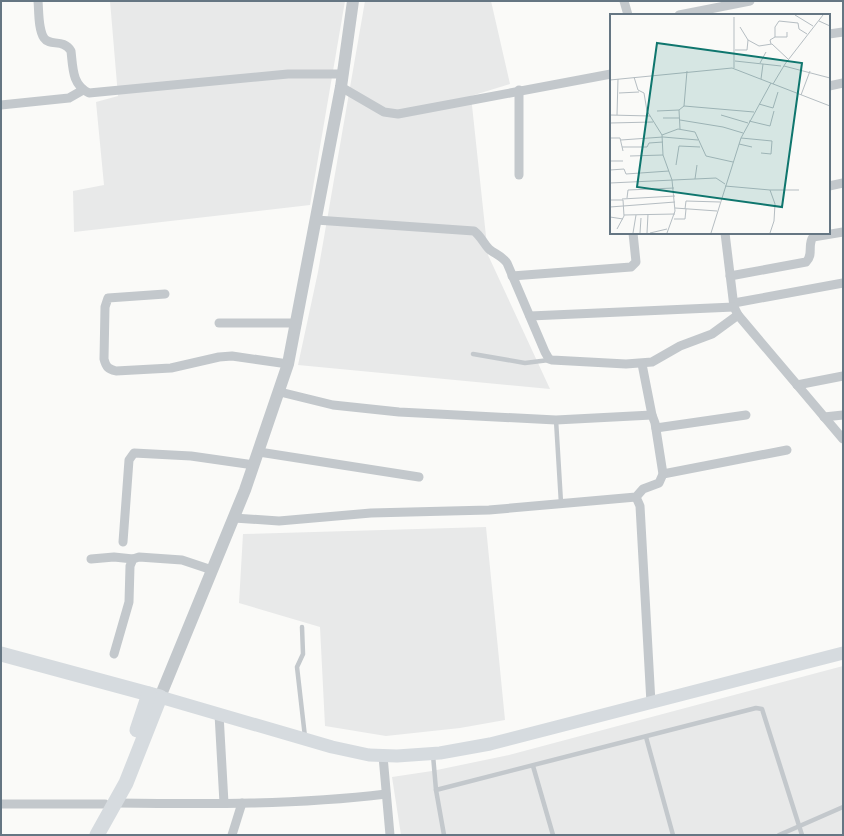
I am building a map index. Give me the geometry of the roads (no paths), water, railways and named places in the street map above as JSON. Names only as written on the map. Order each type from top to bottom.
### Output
[{"type":"main road","points":[[1,654],[361,754],[383,756],[433,754],[490,744],[843,653]]},
{"type":"main road","points":[[97,835],[134,740],[154,696]]},
{"type":"main road","points":[[87,835],[110,804]]},
{"type":"street","points":[[38,1],[44,39],[49,42],[64,44],[68,47],[71,51],[74,76],[77,84],[83,90],[97,93],[288,74],[342,74]]},
{"type":"street","points":[[154,696],[212,570],[234,518],[280,392],[297,323],[341,87],[353,1]]},
{"type":"street","points":[[624,1],[628,14]]},
{"type":"street","points":[[684,14],[750,1]]},
{"type":"street","points":[[830,34],[843,32]]},
{"type":"street","points":[[341,87],[384,112],[398,114],[610,74]]},
{"type":"street","points":[[830,86],[843,83]]},
{"type":"street","points":[[1,105],[69,98],[83,90]]},
{"type":"street","points":[[519,175],[520,90]]},
{"type":"street","points":[[830,186],[843,183]]},
{"type":"street","points":[[316,220],[474,231],[480,234],[490,249],[504,259],[545,352],[551,359],[642,364],[652,362],[680,346],[712,334],[735,308]]},
{"type":"street","points":[[730,276],[806,262],[810,257],[810,242],[813,237],[843,232]]},
{"type":"street","points":[[512,276],[631,267],[636,262],[633,234]]},
{"type":"street","points":[[725,234],[735,308],[843,439]]},
{"type":"street","points":[[530,316],[735,308],[843,283]]},
{"type":"street","points":[[165,294],[108,298],[105,307],[104,359],[106,366],[110,370],[171,368],[219,357],[232,356],[288,364]]},
{"type":"street","points":[[219,323],[297,323]]},
{"type":"street","points":[[234,518],[279,521],[371,513],[489,510],[636,497],[643,490],[659,483],[663,474],[656,428],[642,364]]},
{"type":"street","points":[[797,385],[843,376]]},
{"type":"street","points":[[280,392],[333,405],[384,411],[556,420],[652,415]]},
{"type":"street","points":[[656,428],[746,415]]},
{"type":"street","points":[[824,417],[843,415]]},
{"type":"street","points":[[663,474],[787,450]]},
{"type":"street","points":[[259,452],[419,477]]},
{"type":"street","points":[[123,542],[130,460],[134,453],[191,456],[254,465]]},
{"type":"street","points":[[636,497],[640,506],[651,702]]},
{"type":"street","points":[[92,559],[114,556],[133,559],[139,557],[182,560],[212,570]]},
{"type":"street","points":[[114,654],[129,602],[130,566],[133,559]]},
{"type":"street","points":[[219,714],[224,803]]},
{"type":"street","points":[[383,756],[390,835]]},
{"type":"street","points":[[1,804],[242,803],[346,798],[386,794]]},
{"type":"street","points":[[232,835],[242,803]]},
{"type":"lane","points":[[473,354],[525,363],[551,359]]},
{"type":"lane","points":[[556,420],[561,503]]},
{"type":"lane","points":[[302,626],[303,654],[297,667],[305,739]]},
{"type":"lane","points":[[436,790],[756,708],[762,709],[802,835]]},
{"type":"lane","points":[[646,737],[673,835]]},
{"type":"lane","points":[[433,754],[436,790],[444,835]]},
{"type":"lane","points":[[533,766],[553,835]]},
{"type":"lane","points":[[779,835],[843,807]]}]
